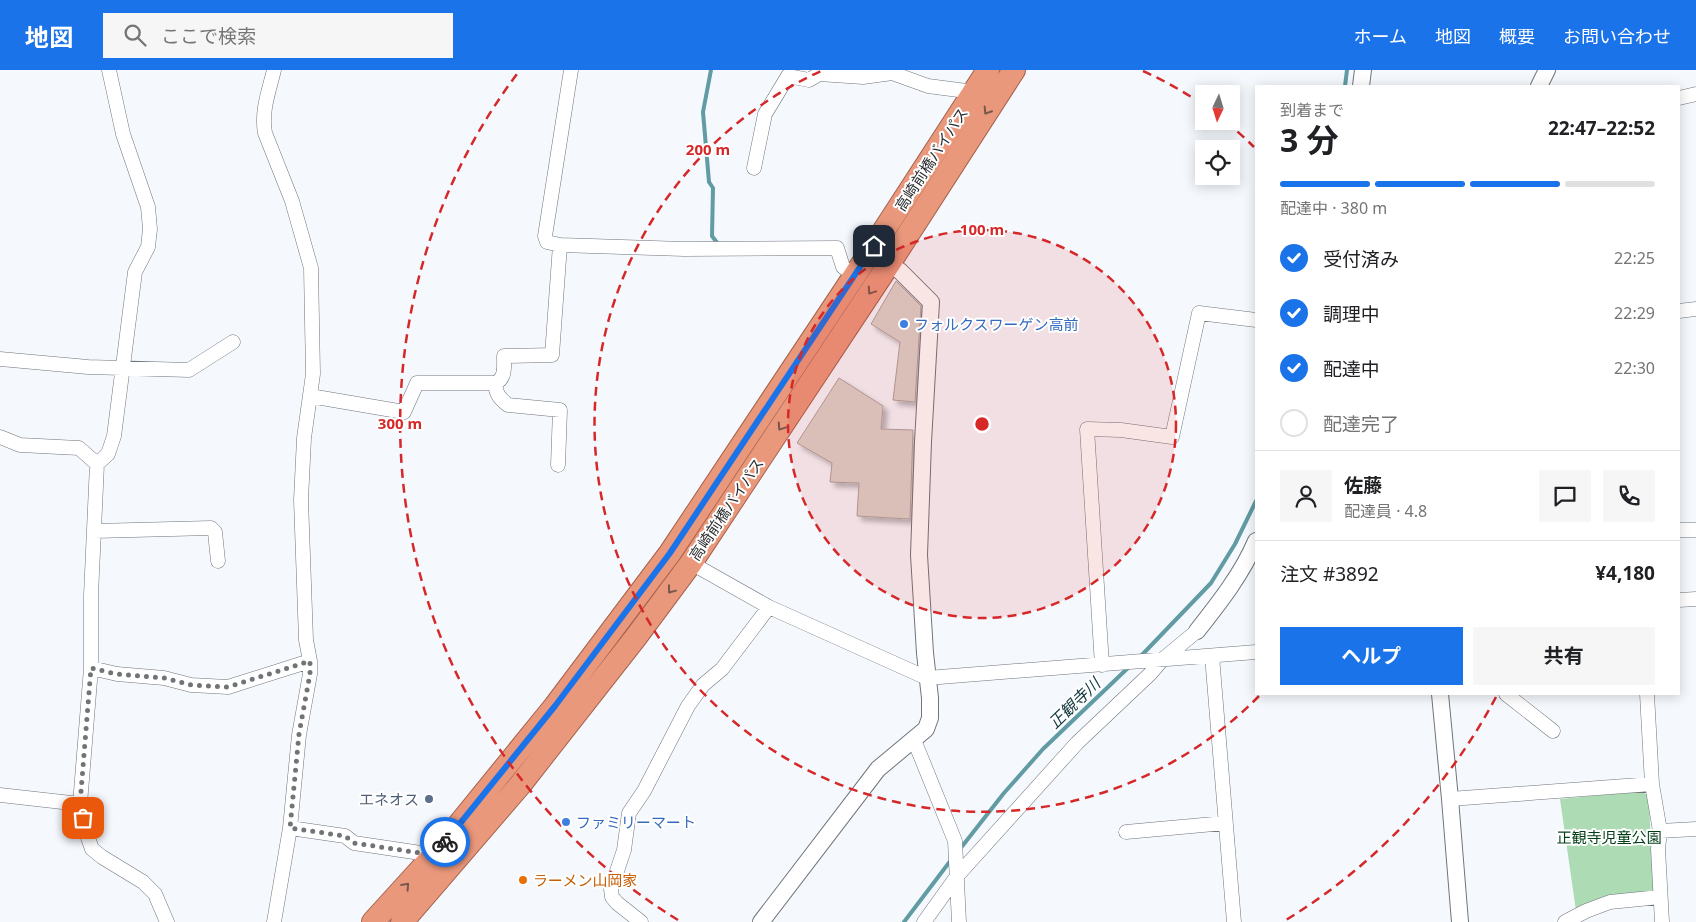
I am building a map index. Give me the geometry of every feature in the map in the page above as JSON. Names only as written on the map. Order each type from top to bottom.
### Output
[{"type":"highway","name":"高崎前橋バイパス","points":[[373,922],[434,855],[555,706],[670,553],[855,275],[988,70]]},
{"type":"highway","name":"高崎前橋バイパス","points":[[402,922],[520,785],[636,637],[691,563],[889,264],[1014,70]]},
{"type":"street","points":[[109,70],[123,134],[148,207],[150,229],[148,247],[135,272],[114,436],[108,454],[97,464],[91,668],[80,804],[92,849],[143,882],[155,894],[167,922]]},
{"type":"street","points":[[274,70],[264,107],[264,126],[265,133],[292,201],[311,268],[313,374],[304,438],[301,500],[306,640],[310,661],[310,674],[299,734],[290,828],[274,922]]},
{"type":"street","points":[[572,70],[545,236],[547,242],[560,245],[684,249],[837,248],[843,267],[855,275]]},
{"type":"street","points":[[1361,85],[1363,70]]},
{"type":"street","points":[[1540,85],[1547,70]]},
{"type":"street","points":[[754,168],[765,114],[788,76],[809,80],[819,74],[828,72],[863,77],[892,73],[928,86],[974,92]]},
{"type":"street","points":[[1680,98],[1696,94]]},
{"type":"street","points":[[310,396],[404,412],[418,383],[495,383],[503,377],[504,356],[552,356],[560,245]]},
{"type":"street","points":[[761,922],[878,769],[926,729],[930,718],[919,555],[931,302],[900,271],[889,264]]},
{"type":"street","points":[[1680,311],[1696,309]]},
{"type":"street","points":[[1102,665],[1087,429],[1121,430],[1172,437],[1199,313],[1255,320]]},
{"type":"street","points":[[0,358],[88,367],[188,370],[233,342]]},
{"type":"street","points":[[495,383],[496,392],[501,400],[508,405],[560,410],[558,465]]},
{"type":"street","points":[[0,438],[20,445],[79,448],[97,464]]},
{"type":"street","points":[[94,531],[211,528],[215,532],[218,560]]},
{"type":"street","points":[[1680,530],[1696,530]]},
{"type":"street","points":[[924,922],[958,876],[1077,743],[1150,674],[1162,660],[1197,631],[1228,590],[1249,558],[1255,543]]},
{"type":"street","points":[[691,563],[769,608],[927,678],[1255,652]]},
{"type":"street","points":[[1680,600],[1696,599]]},
{"type":"street","points":[[641,922],[617,903],[612,897],[610,889],[624,850],[629,813],[644,791],[693,699],[703,684],[722,669],[769,608]]},
{"type":"street","points":[[1192,658],[1192,646],[1197,631]]},
{"type":"street","points":[[1212,656],[1224,823],[1234,922]]},
{"type":"street","points":[[91,668],[116,674],[164,678],[191,685],[228,687],[310,661]]},
{"type":"street","points":[[1440,695],[1460,922]]},
{"type":"street","points":[[1507,695],[1553,731]]},
{"type":"street","points":[[1647,695],[1652,784],[1660,831],[1658,849],[1662,922]]},
{"type":"street","points":[[914,740],[955,842],[959,922]]},
{"type":"street","points":[[1450,799],[1652,784]]},
{"type":"street","points":[[0,795],[80,804]]},
{"type":"street","points":[[1126,832],[1224,823]]},
{"type":"street","points":[[290,828],[345,836],[354,843],[434,855]]},
{"type":"street","points":[[1660,831],[1696,828]]},
{"type":"street","points":[[1565,922],[1586,911],[1610,902],[1660,898]]},
{"type":"green space","name":"正観寺児童公園","points":[[1643,791],[1649,798],[1651,847],[1656,889],[1649,896],[1576,911],[1560,799]]},
{"type":"building","points":[[896,281],[921,306],[915,402],[893,400],[900,342],[871,324]]},
{"type":"building","points":[[839,378],[883,406],[881,429],[913,430],[910,519],[857,516],[859,483],[830,482],[832,463],[797,443]]},
{"type":"waterway","points":[[711,70],[703,112],[709,182],[713,188],[712,236],[718,244]]},
{"type":"waterway","name":"正観寺川","points":[[1345,85],[1347,70]]},
{"type":"waterway","name":"正観寺川","points":[[1139,658],[1211,583],[1235,544],[1255,503]]},
{"type":"waterway","name":"正観寺川","points":[[960,849],[1004,793],[1043,749],[1130,666]]},
{"type":"waterway","name":"正観寺川","points":[[904,922],[951,860]]},
{"type":"way so far","points":[[83,818],[80,804],[91,668],[116,674],[164,678],[191,685],[228,687],[310,661],[310,674],[299,734],[290,828],[345,836],[354,843],[434,855],[445,842]]},
{"type":"place","name":"フォルクスワーゲン高前","points":[[904,324]]},
{"type":"place","name":"エネオス","points":[[429,799]]},
{"type":"place","name":"ファミリーマート","points":[[566,822]]},
{"type":"place","name":"ラーメン山岡家","points":[[523,880]]},
{"type":"route","points":[[445,842],[555,706],[670,553],[874,246]]}]
